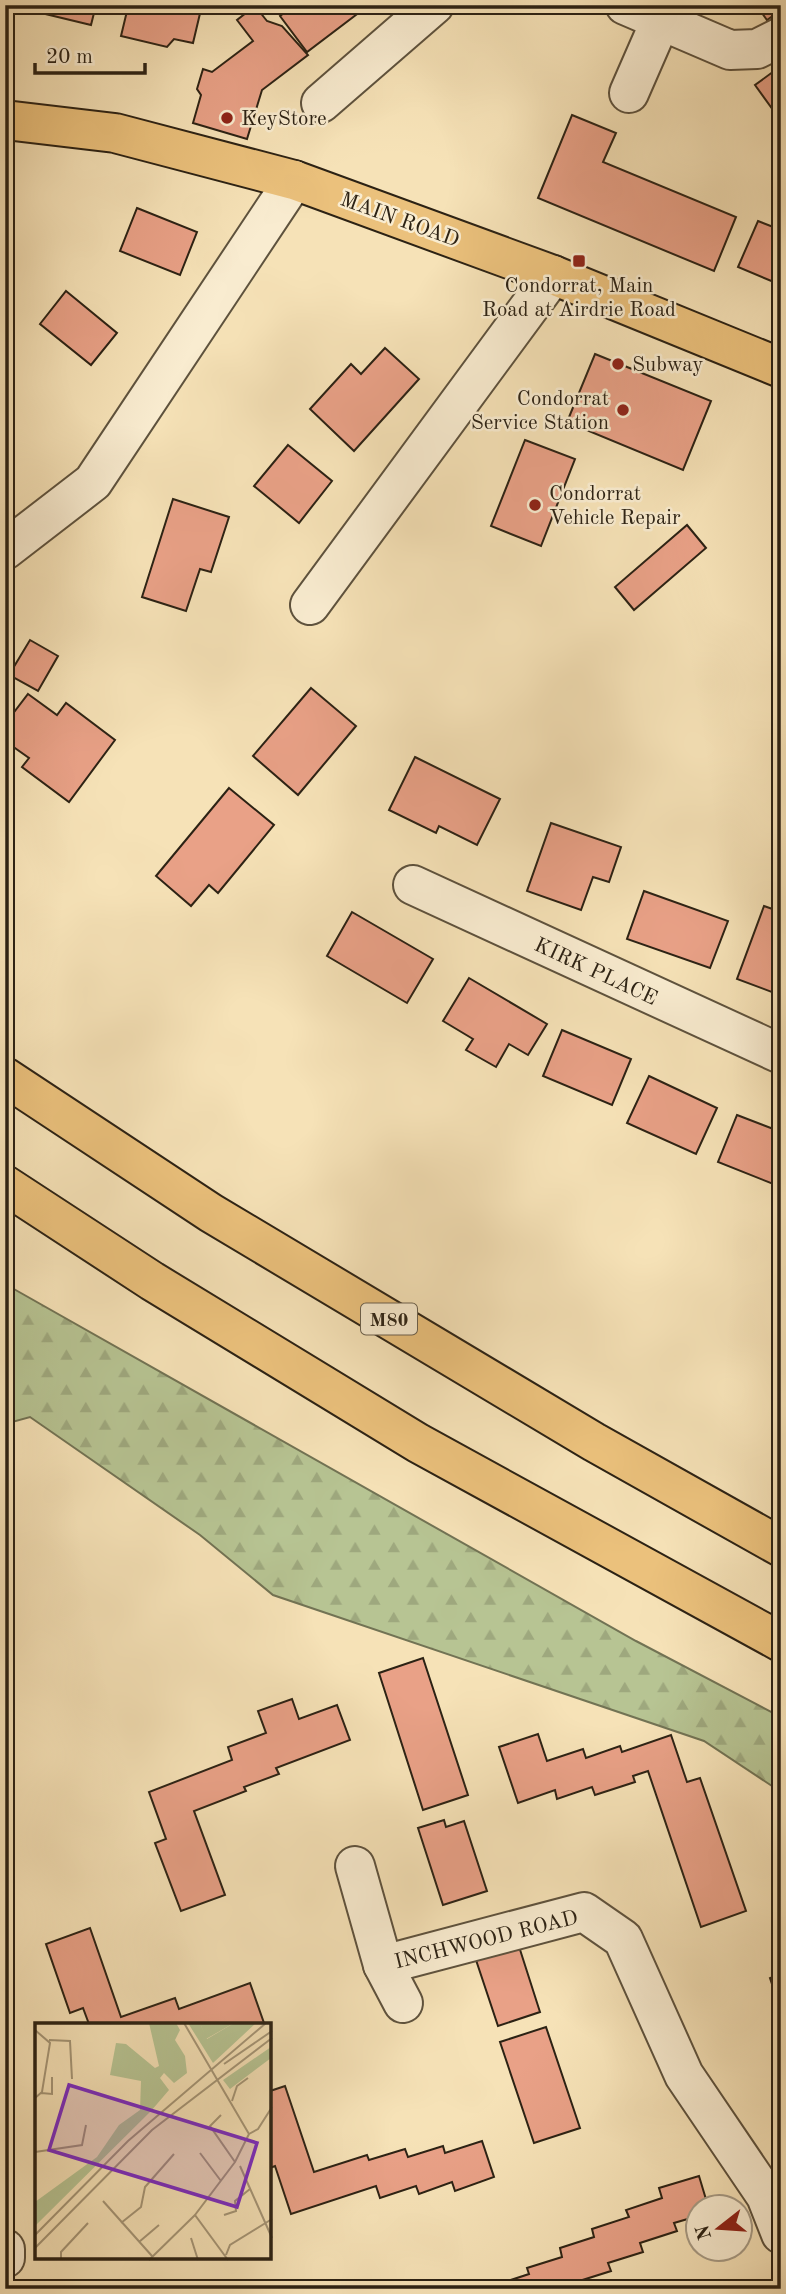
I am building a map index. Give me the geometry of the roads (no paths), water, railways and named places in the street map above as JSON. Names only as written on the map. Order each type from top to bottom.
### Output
[{"type":"main road","name":"MAIN ROAD","points":[[5,120],[116,133],[294,180],[553,275],[781,368]]},
{"type":"main road","name":"M80","points":[[5,1077],[211,1213],[594,1442],[781,1547]]},
{"type":"main road","points":[[5,1185],[152,1281],[418,1443],[781,1642]]},
{"type":"street","points":[[321,103],[434,5]]},
{"type":"street","points":[[625,5],[730,50],[757,49],[781,37]]},
{"type":"street","points":[[629,93],[660,22]]},
{"type":"street","points":[[5,550],[93,482],[294,180]]},
{"type":"street","points":[[310,604],[553,275]]},
{"type":"street","name":"KIRK PLACE","points":[[413,885],[781,1054]]},
{"type":"street","name":"INCHWOOD ROAD","points":[[355,1867],[383,1965],[403,2003]]},
{"type":"street","name":"INCHWOOD ROAD","points":[[383,1965],[584,1912],[623,1939],[684,2075],[766,2196],[781,2234]]},
{"type":"street","points":[[5,2249],[5,2258]]},
{"type":"place","name":"KeyStore","points":[[227,118]]},
{"type":"place","name":"Condorrat, Main Road at Airdrie Road","points":[[579,261]]},
{"type":"place","name":"Subway","points":[[618,364]]},
{"type":"place","name":"Condorrat Service Station","points":[[623,410]]},
{"type":"place","name":"Condorrat Vehicle Repair","points":[[535,505]]}]
